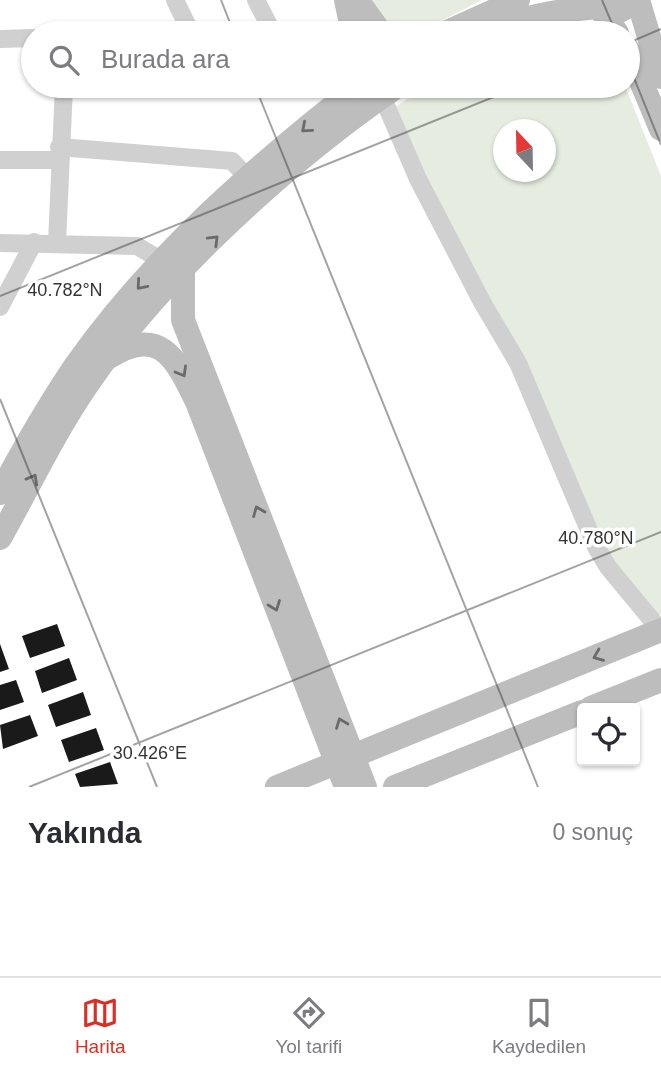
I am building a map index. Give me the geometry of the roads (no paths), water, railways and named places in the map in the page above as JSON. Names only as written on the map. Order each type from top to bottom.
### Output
[{"type":"street","points":[[175,0],[185,21]]},
{"type":"street","points":[[256,0],[267,21]]},
{"type":"street","points":[[346,0],[350,21]]},
{"type":"street","points":[[357,0],[372,21]]},
{"type":"street","points":[[472,21],[518,0]]},
{"type":"street","points":[[511,21],[558,10],[596,6],[623,10],[635,0],[661,77]]},
{"type":"street","points":[[596,6],[608,21]]},
{"type":"street","points":[[0,39],[21,38]]},
{"type":"street","points":[[640,79],[661,129]]},
{"type":"street","points":[[57,243],[63,98]]},
{"type":"street","points":[[0,538],[85,387],[173,266],[248,178],[357,98]]},
{"type":"street","points":[[0,493],[30,438],[76,366],[109,322],[173,266],[238,217],[321,143],[361,98]]},
{"type":"street","points":[[276,787],[346,769],[661,630],[608,568],[596,547],[518,363],[482,302],[374,98]]},
{"type":"street","points":[[0,160],[59,154],[232,161],[248,178]]},
{"type":"street","points":[[0,307],[34,242]]},
{"type":"street","points":[[0,243],[137,246],[173,266]]},
{"type":"street","points":[[173,266],[183,320],[346,769]]},
{"type":"street","points":[[105,360],[135,343],[149,344],[168,354],[179,365],[197,402],[346,769],[365,787]]},
{"type":"street","points":[[604,703],[661,680]]},
{"type":"street","points":[[395,787],[577,714]]}]
